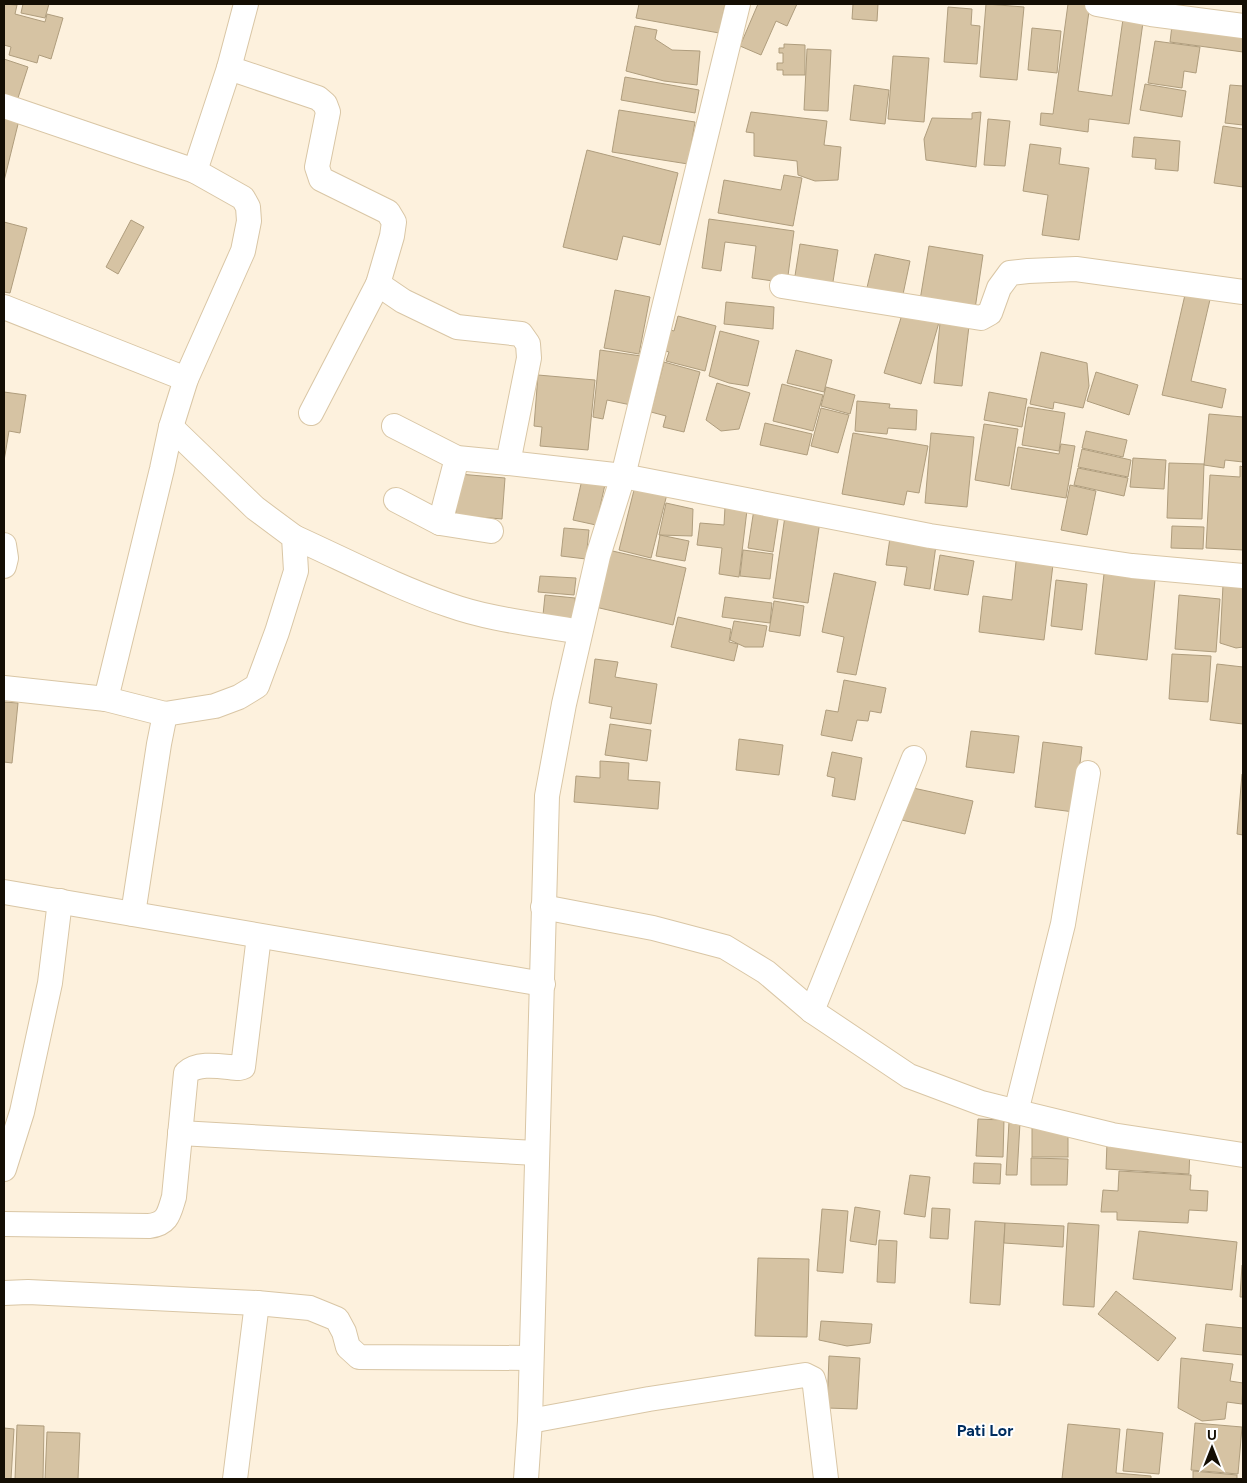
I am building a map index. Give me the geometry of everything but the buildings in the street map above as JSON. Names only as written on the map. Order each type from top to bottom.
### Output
[{"type":"street","points":[[195,171],[229,68],[246,4]]},
{"type":"street","points":[[526,1479],[530,1421],[547,796],[564,704],[598,556],[623,476],[738,4]]},
{"type":"street","points":[[1097,4],[1151,14],[1243,26]]},
{"type":"street","points":[[229,68],[318,98],[325,104],[328,112],[317,167],[321,179],[388,212],[394,222],[392,236],[378,284],[311,413]]},
{"type":"street","points":[[4,106],[195,171],[242,198],[248,208],[249,221],[244,251],[186,379],[171,427],[106,699]]},
{"type":"street","points":[[782,286],[982,318],[990,313],[1000,288],[1010,273],[1028,271],[1076,269],[1243,292]]},
{"type":"street","points":[[378,284],[403,301],[458,327],[521,334],[528,344],[530,358],[508,463]]},
{"type":"street","points":[[4,307],[186,379]]},
{"type":"street","points":[[394,426],[458,458],[623,476],[930,536],[1132,566],[1243,576]]},
{"type":"street","points":[[171,427],[255,508],[294,537],[401,586],[449,605],[494,617],[580,632]]},
{"type":"street","points":[[440,523],[458,458]]},
{"type":"street","points":[[396,500],[440,523],[491,531]]},
{"type":"street","points":[[4,688],[106,699],[166,714],[215,706],[239,698],[257,686],[296,572],[294,537]]},
{"type":"street","points":[[4,546],[6,558],[4,566]]},
{"type":"street","points":[[133,914],[159,744],[166,714]]},
{"type":"street","points":[[812,1011],[914,758]]},
{"type":"street","points":[[1016,1112],[1063,924],[1088,773]]},
{"type":"street","points":[[4,892],[543,984]]},
{"type":"street","points":[[4,1169],[22,1112],[50,983],[60,901]]},
{"type":"street","points":[[543,907],[653,928],[724,947],[766,972],[812,1011],[909,1076],[982,1103],[1112,1135],[1243,1154]]},
{"type":"street","points":[[4,1224],[158,1225],[164,1221],[170,1212],[174,1197],[186,1073],[192,1068],[202,1066],[242,1067],[259,936]]},
{"type":"street","points":[[180,1133],[536,1153]]},
{"type":"street","points":[[4,1293],[28,1292],[257,1303],[310,1308],[337,1319],[344,1332],[348,1347],[359,1357],[531,1358]]},
{"type":"street","points":[[236,1479],[257,1303]]},
{"type":"street","points":[[530,1421],[649,1399],[805,1375],[813,1378],[815,1386],[826,1479]]},
{"type":"district","name":"Pati Lor","points":[[985,1430]]}]
